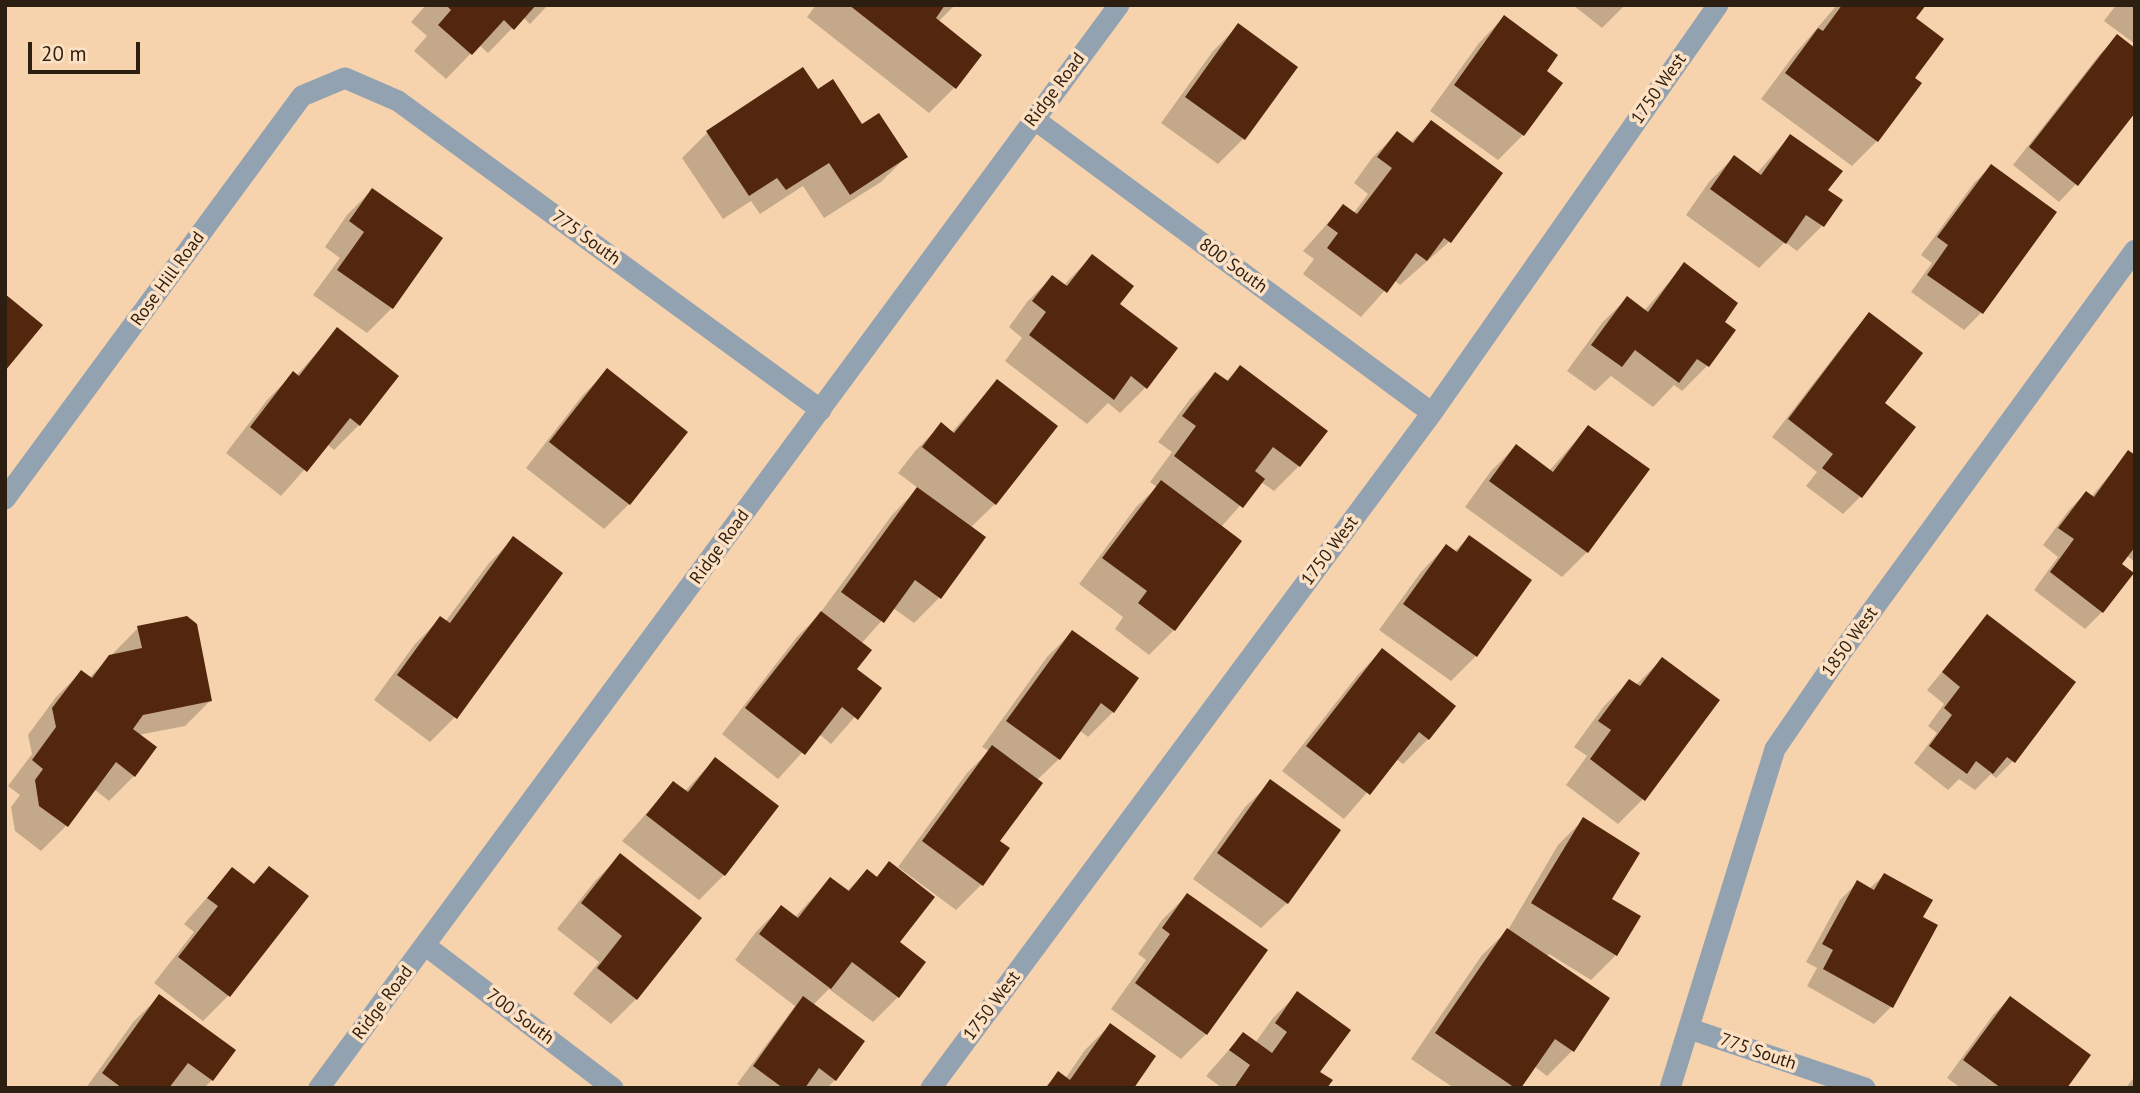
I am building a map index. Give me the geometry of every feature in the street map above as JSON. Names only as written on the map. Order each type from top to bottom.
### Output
[{"type":"street","name":"Ridge Road","points":[[319,1088],[1119,5]]},
{"type":"street","name":"1750 West","points":[[931,1088],[1432,414],[1717,5]]},
{"type":"street","name":"775 South","points":[[345,78],[398,101],[821,410]]},
{"type":"street","name":"Rose Hill Road","points":[[5,499],[302,96],[345,78]]},
{"type":"street","name":"800 South","points":[[1034,119],[1432,414]]},
{"type":"street","name":"1850 West","points":[[1670,1088],[1775,749],[1841,653],[2135,250]]},
{"type":"street","name":"700 South","points":[[426,946],[613,1088]]},
{"type":"street","name":"775 South","points":[[1690,1029],[1864,1088]]},
{"type":"building","points":[[446,5],[536,5],[514,30],[504,20],[472,55],[438,25],[451,10]]},
{"type":"building","points":[[849,5],[945,5],[936,18],[982,55],[956,89]]},
{"type":"building","points":[[1842,5],[1926,5],[1916,18],[1944,39],[1915,78],[1922,83],[1878,142],[1785,73],[1818,28],[1823,31]]},
{"type":"building","points":[[1504,15],[1558,55],[1547,71],[1563,83],[1524,136],[1454,85]]},
{"type":"building","points":[[1238,23],[1298,67],[1245,140],[1185,97]]},
{"type":"building","points":[[2117,34],[2135,48],[2135,113],[2078,186],[2029,147]]},
{"type":"building","points":[[803,67],[818,89],[833,79],[862,124],[879,113],[908,157],[850,195],[829,163],[786,190],[777,178],[749,196],[706,131]]},
{"type":"building","points":[[1431,120],[1503,173],[1451,243],[1444,238],[1427,261],[1416,253],[1387,293],[1327,248],[1338,233],[1327,225],[1343,204],[1357,214],[1392,168],[1377,157],[1397,131],[1413,143]]},
{"type":"building","points":[[1790,134],[1843,171],[1828,190],[1843,200],[1824,227],[1806,215],[1786,244],[1710,189],[1734,155],[1761,175]]},
{"type":"building","points":[[1991,164],[2057,212],[1983,314],[1927,275],[1948,245],[1937,237]]},
{"type":"building","points":[[372,188],[443,238],[393,309],[337,270],[364,232],[349,221]]},
{"type":"building","points":[[1092,254],[1134,286],[1120,304],[1178,348],[1147,389],[1131,376],[1114,400],[1029,335],[1046,312],[1032,301],[1052,275],[1067,286]]},
{"type":"building","points":[[1684,262],[1738,303],[1725,322],[1736,330],[1709,367],[1697,359],[1679,383],[1635,350],[1622,367],[1591,345],[1627,296],[1648,312]]},
{"type":"building","points":[[5,294],[43,325],[5,371]]},
{"type":"building","points":[[1869,312],[1923,353],[1885,403],[1916,427],[1862,498],[1822,468],[1833,454],[1788,419]]},
{"type":"building","points":[[337,327],[399,376],[360,426],[350,418],[307,472],[250,427],[293,371],[299,376]]},
{"type":"building","points":[[1240,365],[1328,431],[1300,467],[1273,447],[1255,471],[1265,479],[1243,508],[1174,456],[1196,426],[1182,416],[1215,372],[1228,381]]},
{"type":"building","points":[[607,368],[688,432],[630,505],[549,442]]},
{"type":"building","points":[[997,379],[1058,426],[996,505],[922,447],[941,422],[954,433]]},
{"type":"building","points":[[1588,425],[1650,469],[1588,553],[1489,481],[1516,444],[1553,472]]},
{"type":"building","points":[[2128,450],[2135,455],[2135,547],[2122,564],[2134,573],[2103,613],[2050,572],[2074,539],[2058,528],[2086,491],[2094,497]]},
{"type":"building","points":[[1161,480],[1242,541],[1175,631],[1138,603],[1147,591],[1102,558]]},
{"type":"building","points":[[917,487],[986,537],[941,599],[915,580],[884,623],[841,592]]},
{"type":"building","points":[[1469,535],[1532,580],[1477,657],[1403,604],[1446,544],[1457,552]]},
{"type":"building","points":[[513,536],[563,573],[457,719],[397,675],[440,616],[450,623]]},
{"type":"building","points":[[821,611],[872,650],[857,669],[882,688],[858,720],[842,707],[805,755],[745,708]]},
{"type":"building","points":[[1987,614],[2076,682],[2015,763],[2007,757],[1993,774],[1976,761],[1967,774],[1929,746],[1952,715],[1944,708],[1960,687],[1942,672]]},
{"type":"building","points":[[187,616],[197,624],[212,701],[143,715],[133,729],[157,747],[135,777],[116,762],[68,827],[39,806],[35,780],[43,769],[32,760],[56,727],[52,708],[81,670],[92,678],[109,655],[142,648],[137,626]]},
{"type":"building","points":[[1072,630],[1139,678],[1114,713],[1101,703],[1060,760],[1006,721]]},
{"type":"building","points":[[1382,648],[1456,706],[1429,740],[1419,732],[1370,795],[1306,746]]},
{"type":"building","points":[[1662,657],[1720,700],[1645,801],[1590,759],[1611,730],[1598,721],[1629,679],[1640,686]]},
{"type":"building","points":[[992,745],[1043,783],[1000,841],[1010,848],[983,886],[922,841]]},
{"type":"building","points":[[715,757],[779,806],[725,876],[646,815],[673,781],[688,792]]},
{"type":"building","points":[[1270,779],[1341,830],[1288,904],[1217,853]]},
{"type":"building","points":[[1583,817],[1640,853],[1612,899],[1641,916],[1617,956],[1531,903]]},
{"type":"building","points":[[620,853],[702,918],[637,1000],[597,968],[622,936],[581,903]]},
{"type":"building","points":[[889,861],[935,897],[900,942],[926,962],[899,998],[852,962],[831,989],[759,934],[781,905],[798,918],[830,877],[849,891],[867,869],[877,877]]},
{"type":"building","points":[[269,866],[309,896],[230,997],[178,957],[218,906],[207,898],[232,867],[254,884]]},
{"type":"building","points":[[1884,873],[1933,900],[1923,917],[1938,925],[1893,1008],[1823,969],[1833,950],[1822,944],[1857,880],[1874,890]]},
{"type":"building","points":[[1187,893],[1268,950],[1207,1035],[1135,983],[1170,934],[1162,928]]},
{"type":"building","points":[[1507,928],[1610,998],[1574,1052],[1555,1039],[1521,1088],[1515,1088],[1435,1033]]},
{"type":"building","points":[[1297,991],[1351,1030],[1320,1072],[1333,1080],[1327,1088],[1234,1088],[1250,1065],[1229,1050],[1243,1032],[1272,1053],[1287,1032],[1275,1023]]},
{"type":"building","points":[[159,994],[236,1050],[213,1081],[188,1063],[169,1088],[122,1088],[102,1073]]},
{"type":"building","points":[[803,996],[865,1041],[836,1081],[819,1068],[805,1088],[783,1088],[753,1066]]},
{"type":"building","points":[[2010,996],[2091,1055],[2067,1088],[2001,1088],[1963,1060]]},
{"type":"building","points":[[1110,1023],[1156,1056],[1134,1088],[1046,1088],[1058,1071],[1070,1080]]}]
